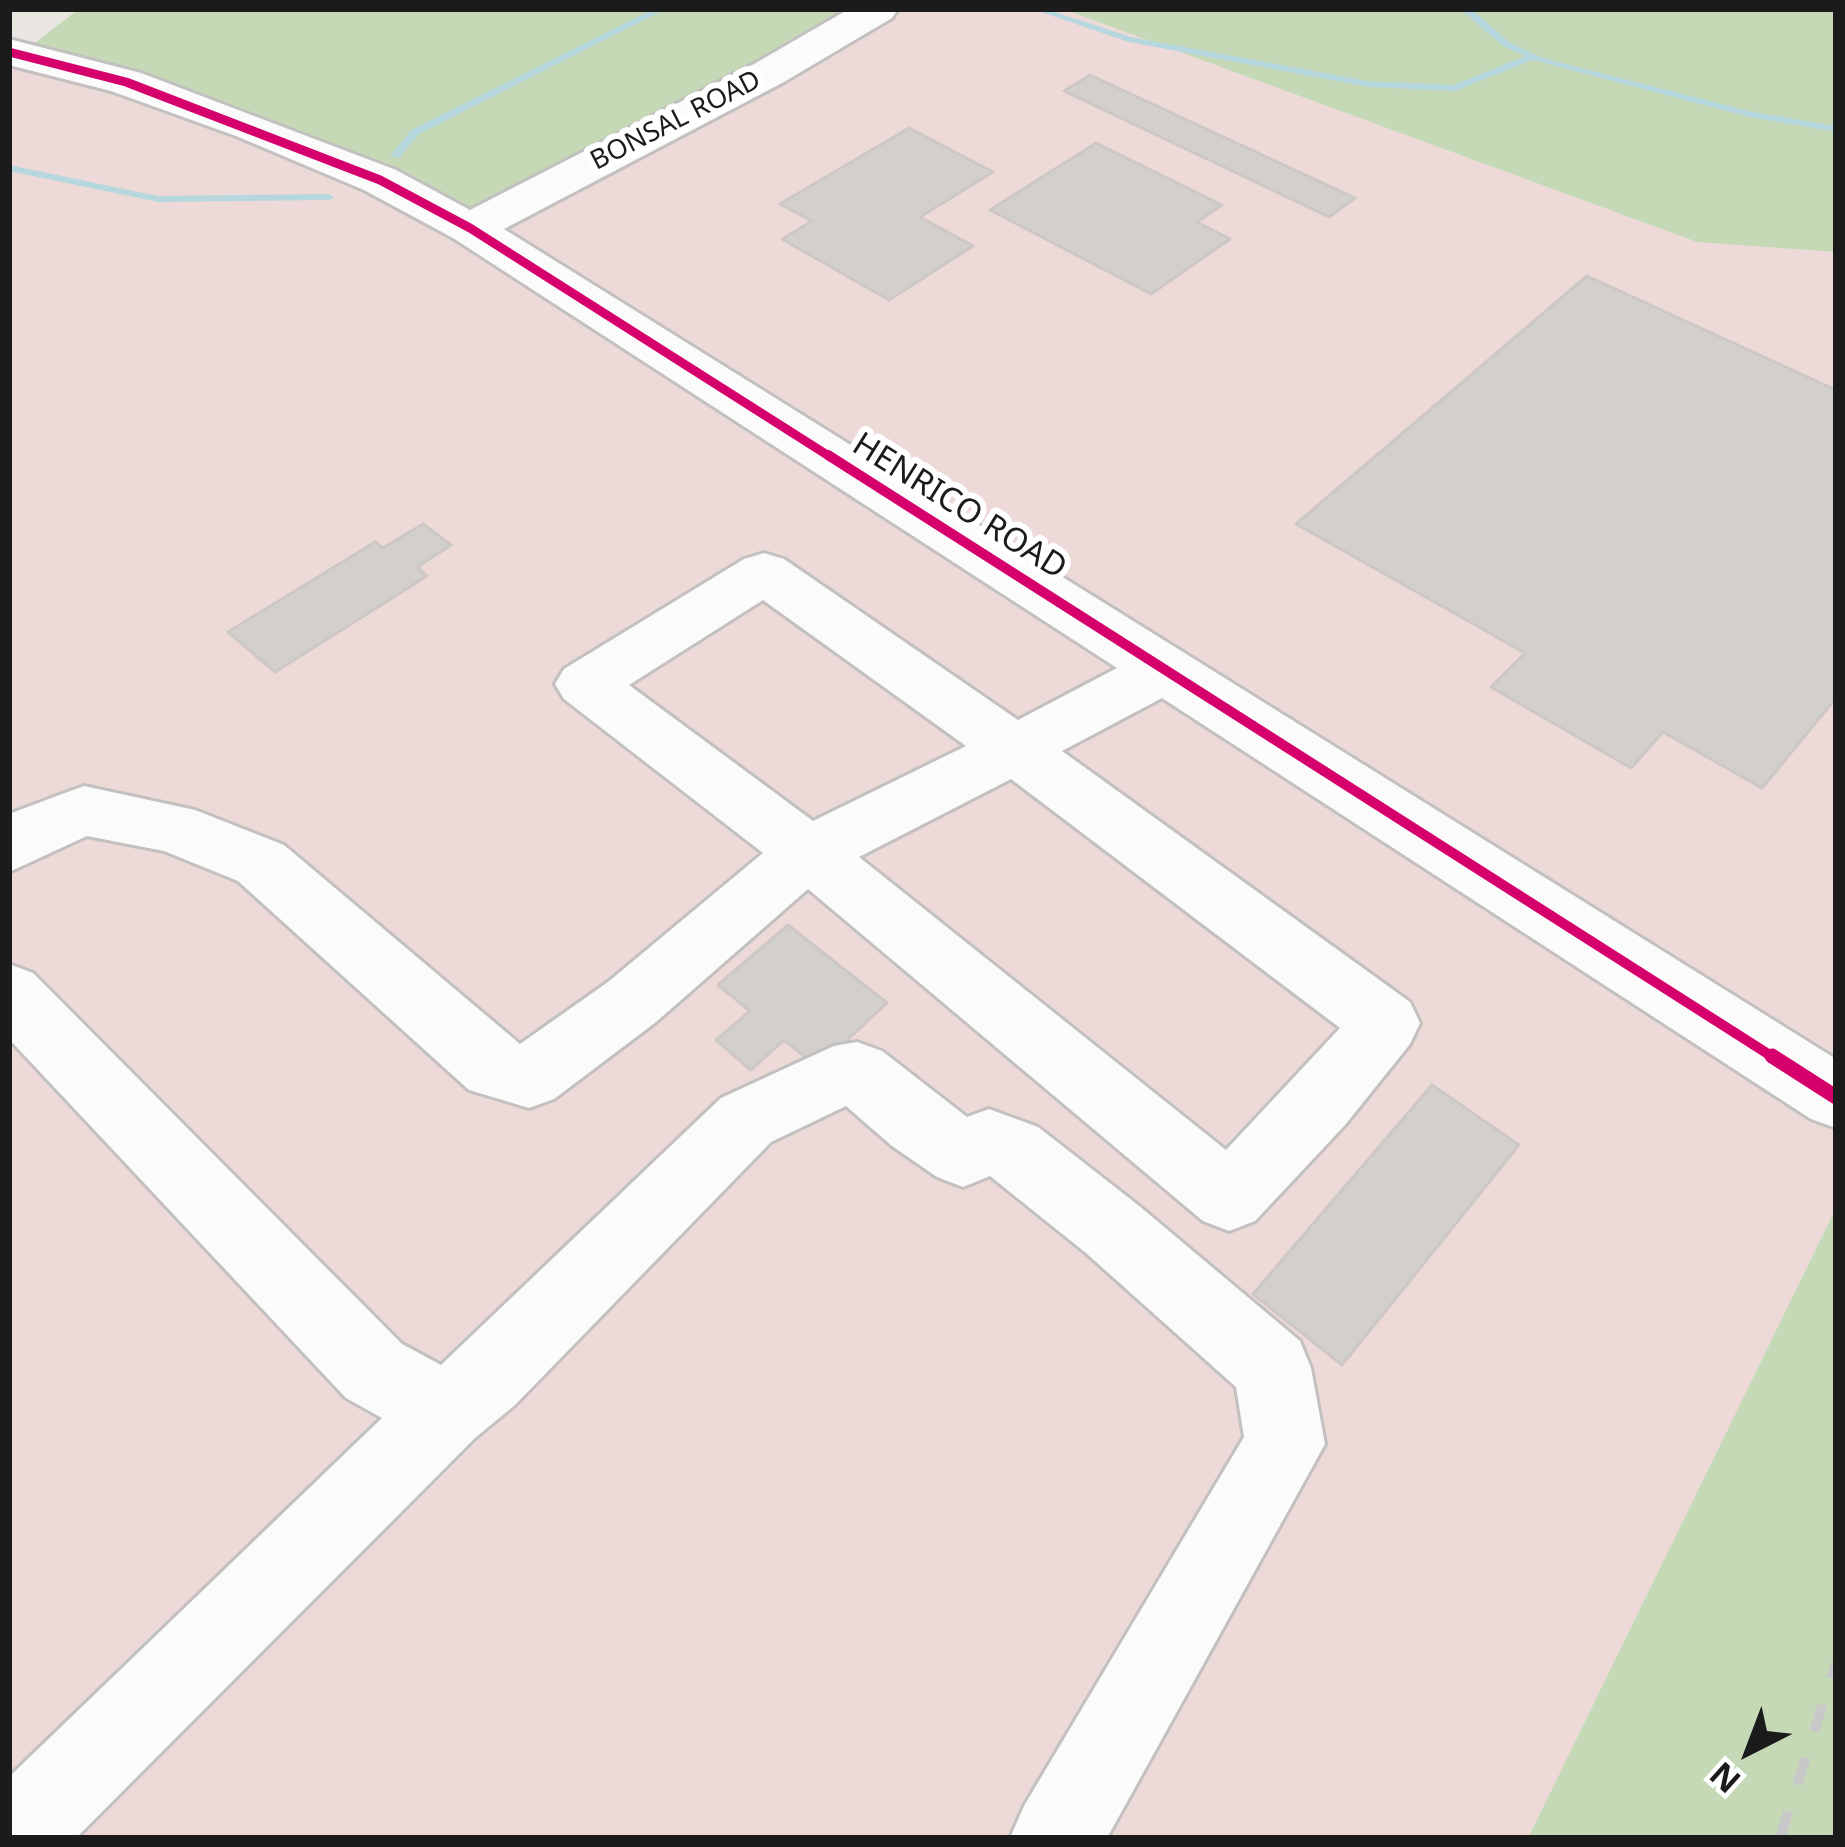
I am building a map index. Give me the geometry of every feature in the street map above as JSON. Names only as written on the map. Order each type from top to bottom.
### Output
[{"type":"street","name":"BONSAL ROAD","points":[[470,228],[770,73],[878,9]]},
{"type":"street","name":"HENRICO ROAD","points":[[9,52],[126,82],[252,127],[380,181],[470,228],[1836,1097]]},
{"type":"street","points":[[764,573],[1015,748],[1386,1023],[1320,1103],[1229,1197],[808,852],[585,684],[764,573]]},
{"type":"street","points":[[9,847],[30,832],[84,811],[173,828],[261,863],[494,1068],[529,1076],[632,1002],[808,852],[1164,670]]},
{"type":"street","points":[[10,997],[374,1371],[447,1410]]},
{"type":"street","points":[[12,1838],[746,1120],[834,1077],[856,1073],[917,1124],[963,1154],[989,1141],[1012,1150],[1272,1368],[1285,1444],[1056,1838]]},
{"type":"shaded area","points":[[874,9],[1063,9],[1697,242],[1836,252],[1836,1208],[1528,1838],[9,1838],[9,63]]},
{"type":"green space","points":[[79,9],[874,9],[462,224],[283,133],[15,58]]},
{"type":"green space","points":[[1063,9],[1836,9],[1836,252],[1697,242]]},
{"type":"green space","points":[[1836,1208],[1836,1838],[1528,1838]]},
{"type":"building","points":[[1090,75],[1355,198],[1329,217],[1064,91]]},
{"type":"building","points":[[909,128],[993,172],[920,217],[973,246],[889,300],[782,239],[812,221],[780,204]]},
{"type":"building","points":[[1096,143],[1222,205],[1197,222],[1230,239],[1151,294],[990,210]]},
{"type":"building","points":[[1587,276],[1836,390],[1836,698],[1762,788],[1663,732],[1631,768],[1491,687],[1525,653],[1296,524]]},
{"type":"building","points":[[423,524],[451,545],[417,567],[427,576],[275,672],[228,632],[375,542],[383,548]]},
{"type":"building","points":[[788,925],[887,1003],[818,1067],[784,1040],[751,1070],[716,1040],[750,1011],[718,985]]},
{"type":"building","points":[[1432,1085],[1519,1145],[1342,1365],[1253,1294]]},
{"type":"waterway","points":[[395,156],[415,132],[661,9]]},
{"type":"waterway","points":[[1037,9],[1129,39],[1368,84],[1455,88],[1532,57]]},
{"type":"waterway","points":[[1465,9],[1506,44],[1540,60],[1749,114],[1836,129]]},
{"type":"waterway","points":[[9,168],[158,199],[329,197]]},
{"type":"railway","points":[[1780,1838],[1836,1663]]},
{"type":"cycle path","points":[[9,52],[126,82],[252,127],[380,180],[470,228],[1836,1097]]}]
